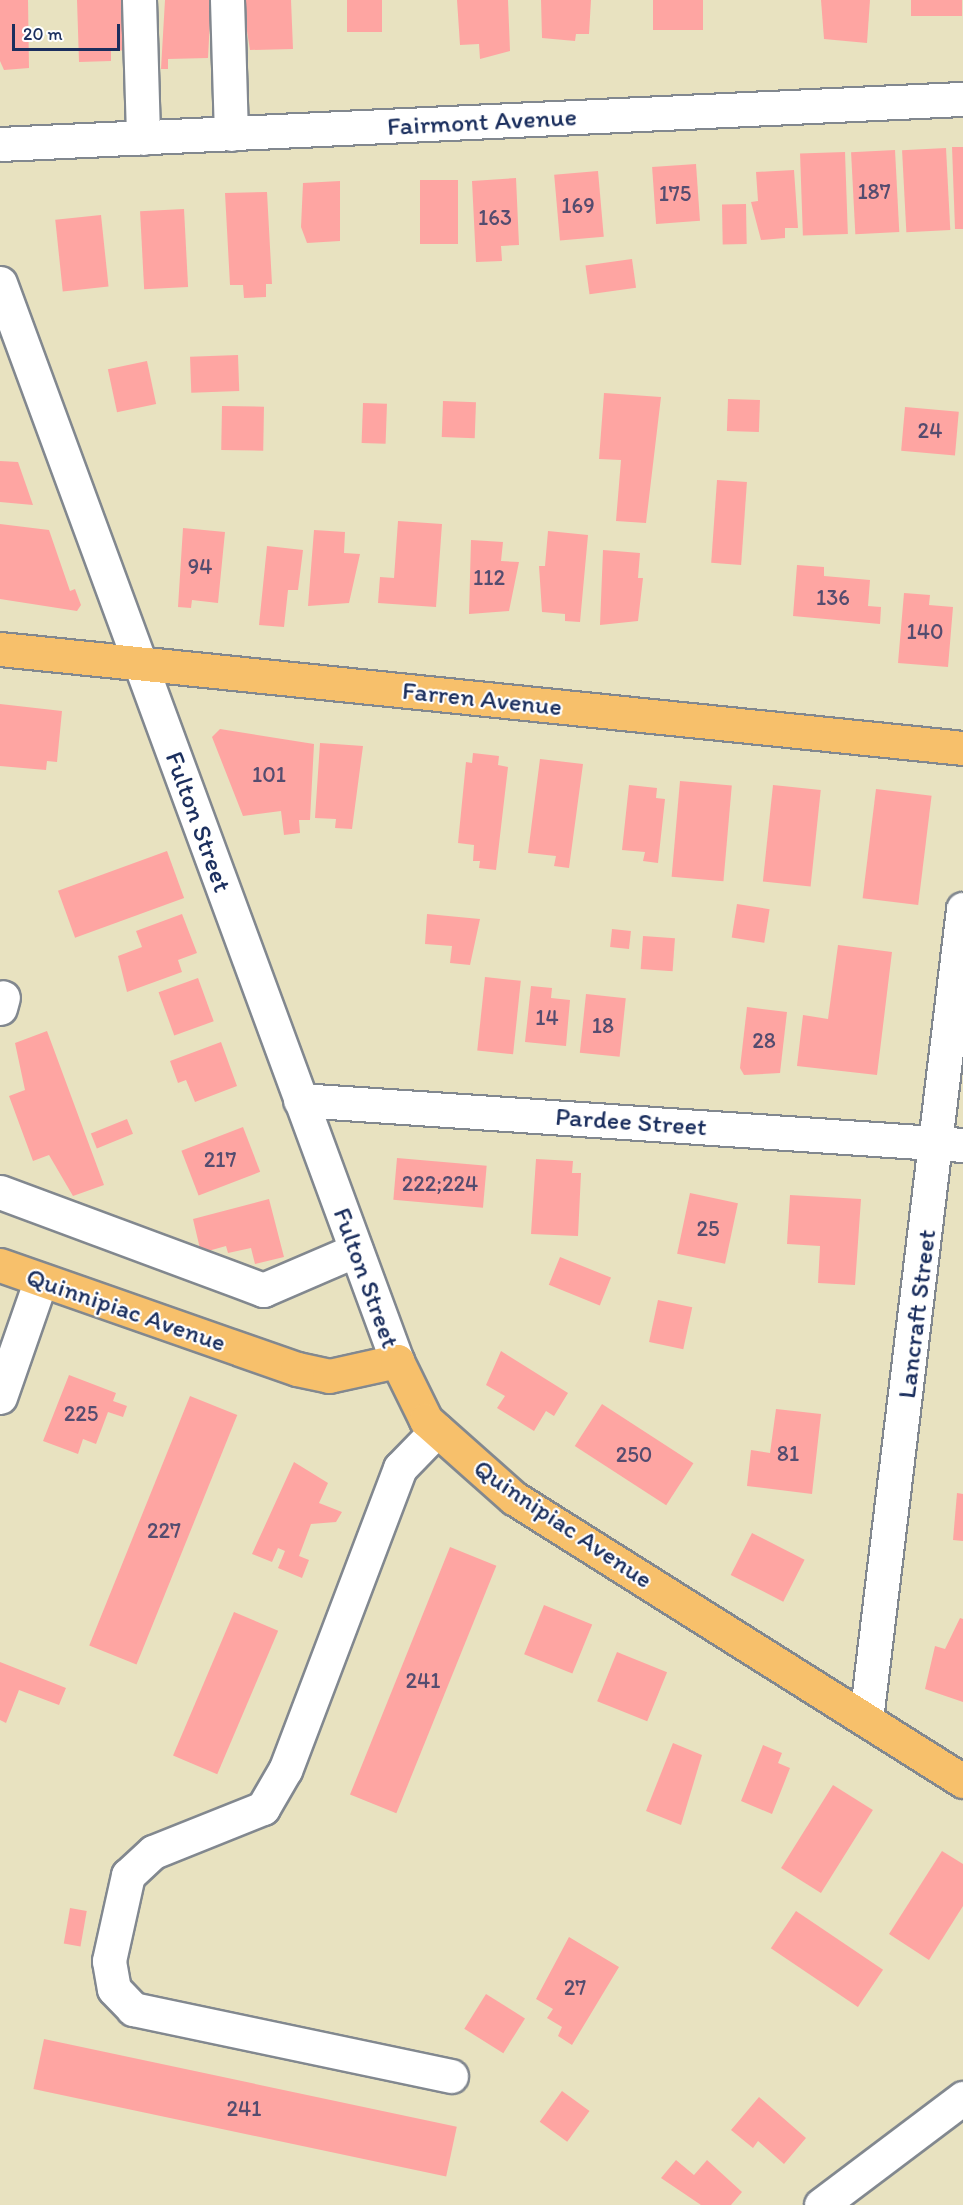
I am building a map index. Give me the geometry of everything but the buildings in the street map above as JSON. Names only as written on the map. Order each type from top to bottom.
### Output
[{"type":"main road","name":"Farren Avenue","points":[[0,649],[963,748]]},
{"type":"main road","name":"Quinnipiac Avenue","points":[[0,1265],[40,1282],[318,1374],[397,1361],[436,1430],[514,1498],[963,1781]]},
{"type":"street","points":[[139,0],[143,138]]},
{"type":"street","points":[[227,0],[231,134]]},
{"type":"street","name":"Fairmont Avenue","points":[[0,144],[963,99]]},
{"type":"street","name":"Fulton Street","points":[[0,283],[397,1361]]},
{"type":"street","name":"Lancraft Street","points":[[866,1719],[951,1144],[963,909]]},
{"type":"street","name":"Pardee Street","points":[[300,1100],[951,1144]]},
{"type":"street","points":[[0,1192],[263,1290],[356,1250]]},
{"type":"street","points":[[0,1396],[40,1282]]},
{"type":"street","points":[[436,1430],[399,1468],[285,1770],[263,1808],[153,1852],[129,1875],[109,1961],[114,1989],[132,2009],[451,2076]]},
{"type":"street","points":[[821,2205],[963,2098]]}]
